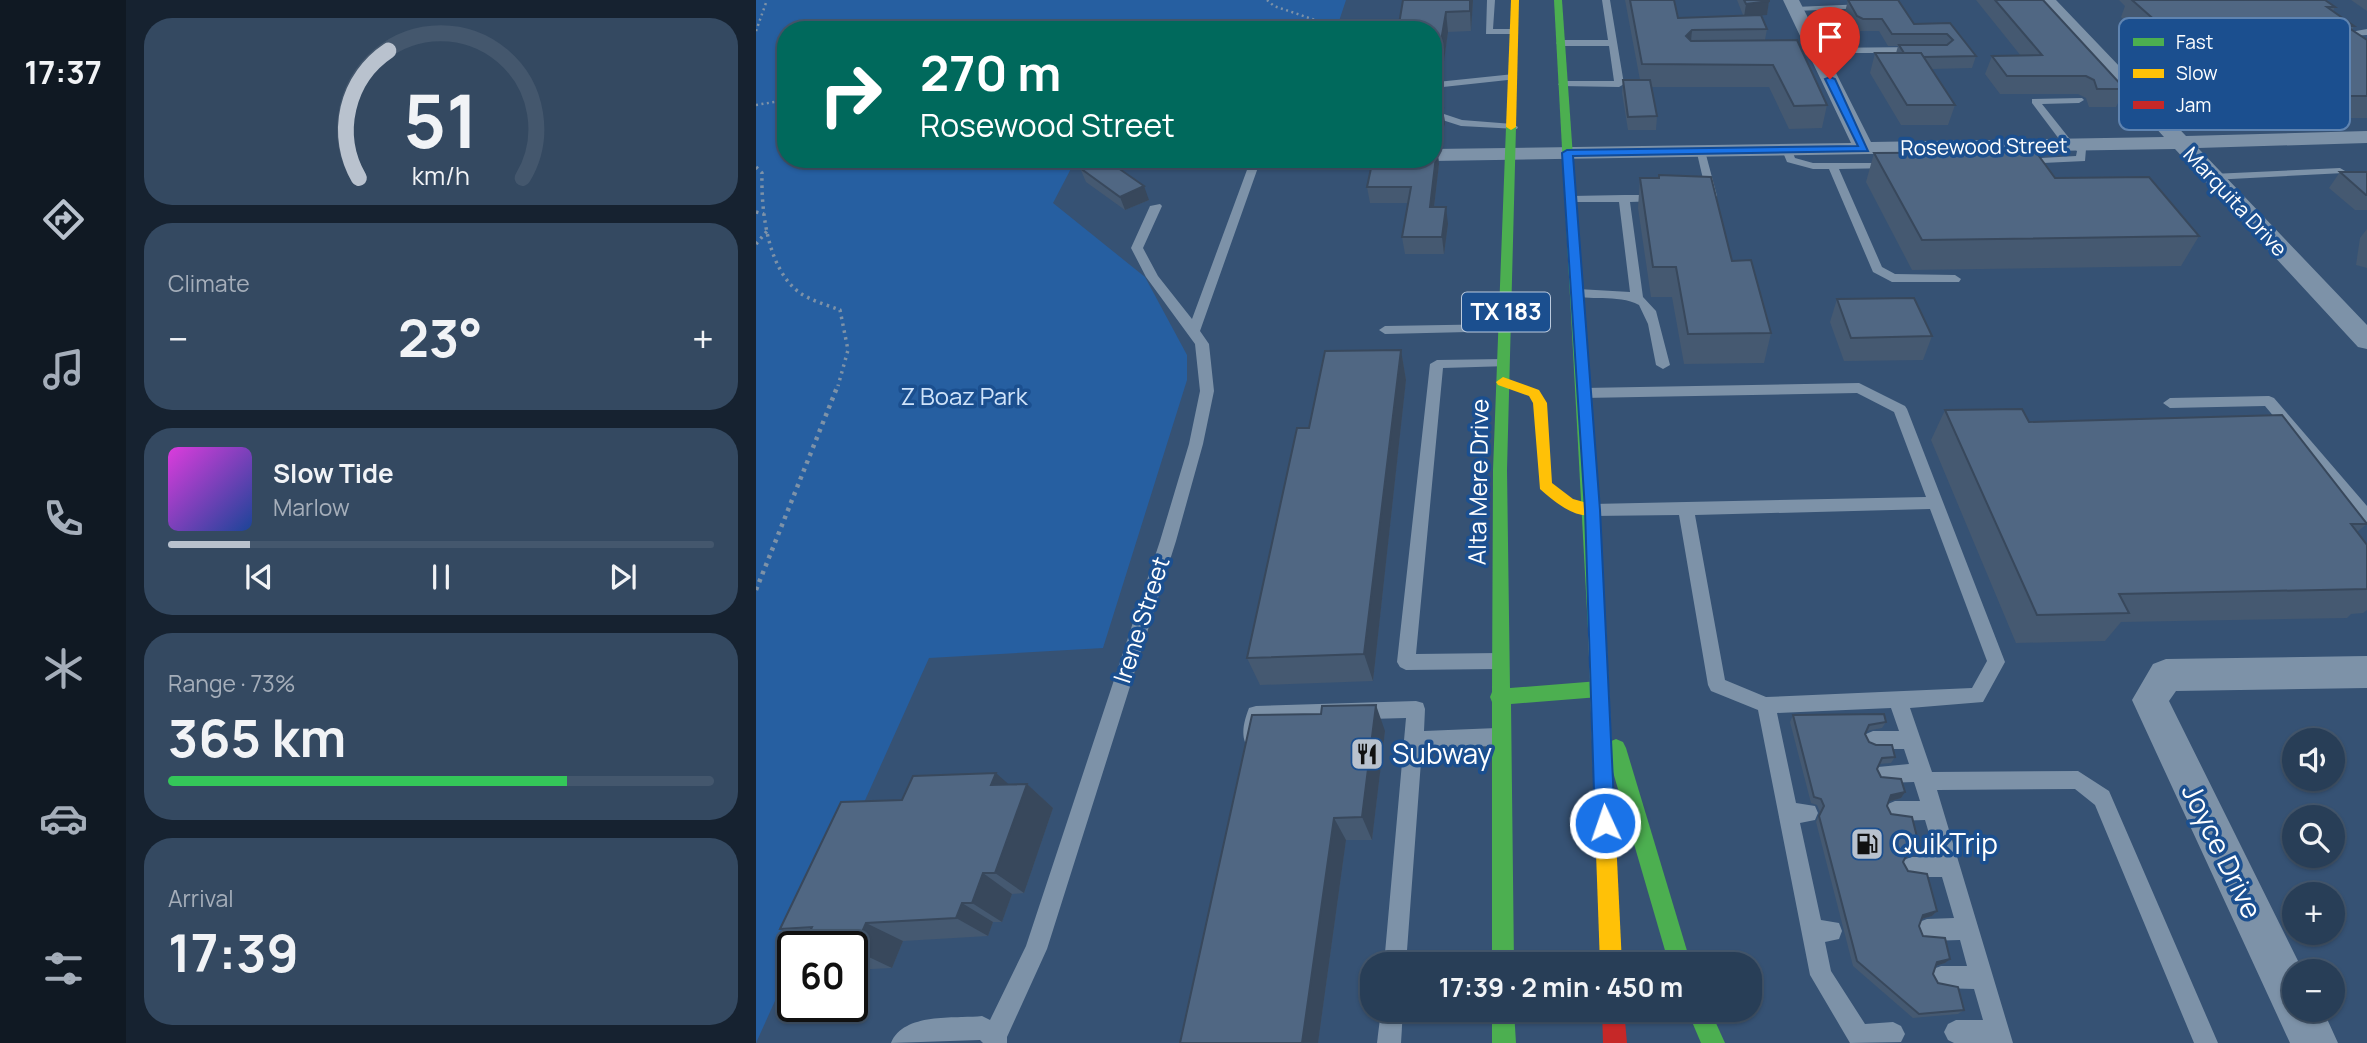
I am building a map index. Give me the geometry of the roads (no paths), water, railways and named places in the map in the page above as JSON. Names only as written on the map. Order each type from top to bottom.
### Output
[{"type":"main road","name":"Alta Mere Drive","points":[[1503,952],[1499,661],[1503,382],[1515,0]]},
{"type":"main road","name":"TX 183","points":[[1558,0],[1592,510],[1610,952]]},
{"type":"main road","points":[[1503,382],[1534,393],[1540,404],[1545,485],[1569,505],[1592,510]]},
{"type":"main road","points":[[1499,697],[1599,689],[1676,952]]},
{"type":"main road","points":[[1503,1022],[1504,1043]]},
{"type":"main road","points":[[1614,1022],[1615,1043]]},
{"type":"main road","points":[[1703,1022],[1713,1043]]},
{"type":"street","name":"Marquita Drive","points":[[2047,0],[2119,77]]},
{"type":"street","points":[[1793,4],[1813,55],[1864,149]]},
{"type":"street","points":[[2350,34],[2367,46]]},
{"type":"street","name":"Marquita Drive","points":[[2169,130],[2367,341]]},
{"type":"street","name":"Rosewood Street","points":[[1442,155],[2073,145],[2367,137]]},
{"type":"street","points":[[2328,301],[2367,304]]},
{"type":"street","name":"Joyce Drive","points":[[2282,976],[2150,700],[2166,675],[2367,672]]},
{"type":"street","points":[[2304,1022],[2315,1043]]},
{"type":"lane","points":[[1491,0],[1489,32],[1514,32]]},
{"type":"lane","points":[[1563,84],[1619,84],[1606,0]]},
{"type":"lane","points":[[1793,4],[1874,6]]},
{"type":"lane","points":[[1560,43],[1612,43]]},
{"type":"lane","points":[[1813,55],[1925,50]]},
{"type":"lane","points":[[1442,84],[1514,77]]},
{"type":"lane","points":[[2007,163],[2074,161],[2083,156],[2035,101],[2079,100]]},
{"type":"lane","points":[[1442,117],[1461,123],[1513,127]]},
{"type":"lane","points":[[1787,150],[1795,163],[1833,166],[1900,165]]},
{"type":"lane","points":[[1699,198],[1712,197],[1700,151]]},
{"type":"lane","points":[[1833,166],[1877,269],[1892,278],[1955,278]]},
{"type":"lane","points":[[1194,331],[1253,168]]},
{"type":"lane","points":[[2212,177],[2340,171]]},
{"type":"lane","points":[[1624,198],[1637,299]]},
{"type":"lane","points":[[1571,199],[1674,198]]},
{"type":"lane","name":"Irene Street","points":[[995,1039],[1036,949],[1168,541],[1196,444],[1207,391],[1202,344],[1152,277],[1137,248],[1156,206]]},
{"type":"lane","points":[[1578,293],[1623,292],[1653,312],[1663,365]]},
{"type":"lane","points":[[1385,330],[1506,328]]},
{"type":"lane","points":[[1499,661],[1406,662],[1437,364],[1504,363]]},
{"type":"lane","points":[[1583,393],[1860,388],[1900,409],[1996,662],[1977,695],[1766,705],[1717,685],[1686,509]]},
{"type":"lane","points":[[2170,403],[2269,401],[2367,517]]},
{"type":"lane","points":[[1592,510],[1936,503]]},
{"type":"lane","points":[[1898,700],[1923,776],[1999,1037],[1956,1032]]},
{"type":"lane","points":[[1766,705],[1782,741],[1830,975],[1861,1039],[1893,1034]]},
{"type":"lane","points":[[1248,754],[1256,714],[1416,709],[1396,952]]},
{"type":"lane","points":[[1414,740],[1500,737]]},
{"type":"lane","points":[[1873,740],[1911,740]]},
{"type":"lane","points":[[1885,774],[2078,779],[2102,798],[2206,1043]]},
{"type":"lane","points":[[1895,811],[1933,810]]},
{"type":"lane","points":[[1911,867],[1949,867]]},
{"type":"lane","points":[[1927,930],[1968,929]]},
{"type":"lane","points":[[1941,977],[1982,978]]},
{"type":"lane","points":[[1389,1043],[1391,1022]]},
{"type":"lane","points":[[903,1043],[917,1033],[982,1028],[995,1039]]},
{"type":"place","name":"Subway","points":[[1367,754]]},
{"type":"place","name":"QuikTrip","points":[[1867,844]]},
{"type":"park label","name":"Z Boaz Park","points":[[964,397]]}]
